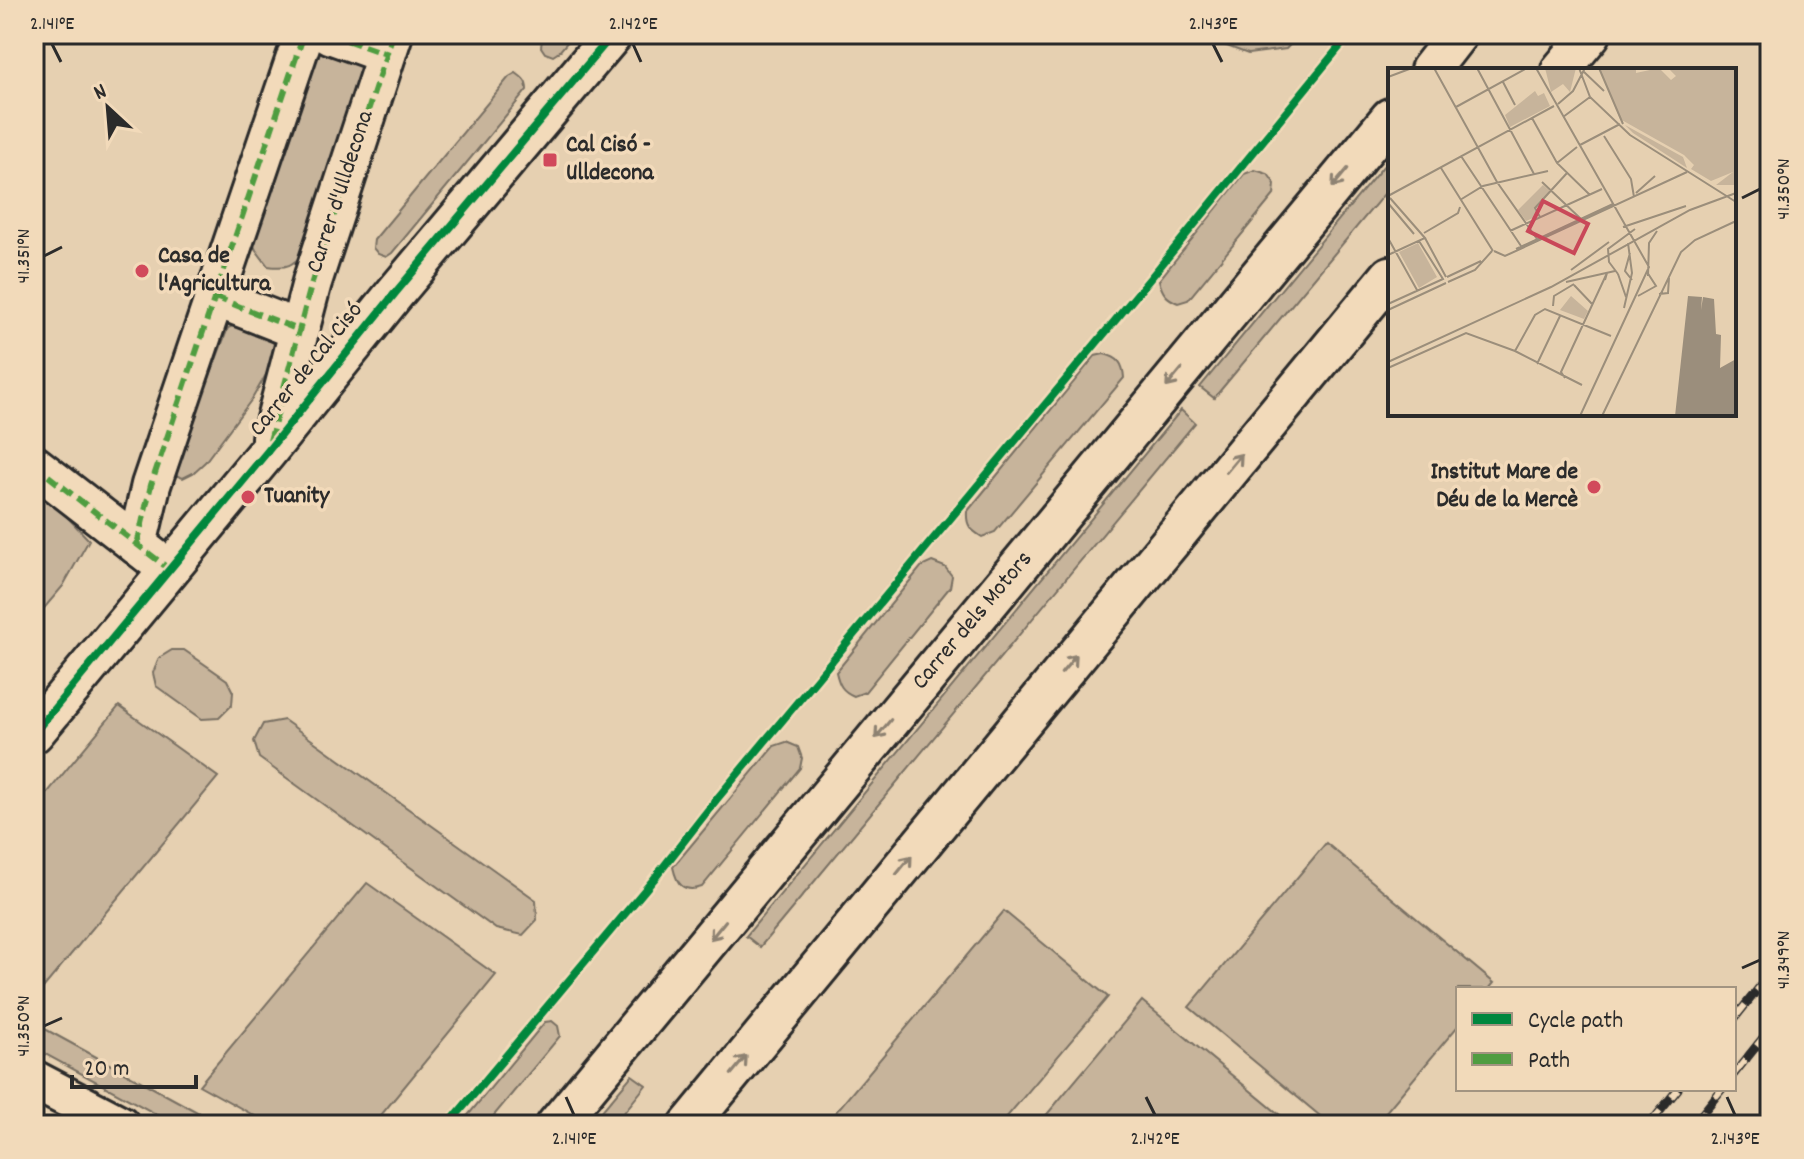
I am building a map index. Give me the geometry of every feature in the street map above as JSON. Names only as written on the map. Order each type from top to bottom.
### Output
[{"type":"street","points":[[137,545],[151,485],[304,34]]},
{"type":"street","name":"Carrer d'Ulldecona","points":[[267,452],[312,282],[389,44],[330,34]]},
{"type":"street","name":"Carrer de Cal Cisó","points":[[34,733],[396,292],[613,34]]},
{"type":"street","points":[[1432,68],[1458,34]]},
{"type":"street","points":[[1563,68],[1591,34]]},
{"type":"street","name":"Carrer dels Motors","points":[[556,1125],[1388,120]]},
{"type":"street","points":[[689,1125],[1388,278]]},
{"type":"street","points":[[215,297],[299,330]]},
{"type":"street","points":[[34,465],[169,569]]},
{"type":"street","points":[[34,1080],[120,1125]]},
{"type":"shaded area","points":[[546,34],[574,34],[553,56],[541,47]]},
{"type":"shaded area","points":[[1195,34],[1300,34],[1286,49],[1248,54]]},
{"type":"shaded area","points":[[323,49],[361,64],[365,82],[306,252],[289,265],[268,266],[251,240],[309,57]]},
{"type":"shaded area","points":[[516,73],[524,80],[527,90],[392,253],[386,257],[378,254],[373,248],[374,240],[509,77]]},
{"type":"shaded area","points":[[1388,160],[1388,189],[1214,398],[1200,387]]},
{"type":"shaded area","points":[[1255,170],[1268,174],[1275,184],[1274,195],[1188,300],[1178,303],[1170,299],[1163,292],[1159,280],[1244,174]]},
{"type":"shaded area","points":[[242,322],[263,330],[274,344],[271,366],[252,399],[205,462],[183,478],[175,475],[176,465],[228,328]]},
{"type":"shaded area","points":[[1104,354],[1119,362],[1124,378],[995,532],[982,537],[972,530],[967,512],[1095,356]]},
{"type":"shaded area","points":[[1181,410],[1195,423],[760,947],[746,936]]},
{"type":"shaded area","points":[[34,482],[89,540],[63,586],[34,620]]},
{"type":"shaded area","points":[[932,562],[945,567],[952,576],[950,587],[865,692],[854,696],[847,692],[836,672],[921,567]]},
{"type":"shaded area","points":[[172,650],[184,650],[227,680],[233,692],[232,705],[219,718],[202,719],[156,686],[153,673],[159,658]]},
{"type":"shaded area","points":[[119,706],[218,777],[34,999],[34,809]]},
{"type":"shaded area","points":[[284,720],[536,900],[537,920],[523,935],[496,929],[259,758],[254,741],[263,724]]},
{"type":"shaded area","points":[[786,742],[798,747],[802,758],[800,768],[702,887],[690,889],[682,886],[673,867],[774,746]]},
{"type":"shaded area","points":[[1326,843],[1494,983],[1491,987],[1456,987],[1456,1028],[1375,1125],[1331,1125],[1189,1007]]},
{"type":"shaded area","points":[[367,883],[496,975],[373,1125],[271,1125],[199,1085]]},
{"type":"shaded area","points":[[1004,911],[1108,997],[1000,1125],[825,1125]]},
{"type":"shaded area","points":[[1142,1001],[1292,1125],[1038,1125]]},
{"type":"shaded area","points":[[552,1021],[558,1026],[560,1036],[486,1125],[460,1125],[545,1022]]},
{"type":"shaded area","points":[[34,1023],[221,1125],[176,1125],[34,1048]]},
{"type":"shaded area","points":[[632,1075],[646,1085],[614,1125],[590,1125]]},
{"type":"railway","points":[[1736,1016],[1770,974]]},
{"type":"railway","points":[[1736,1072],[1770,1029]]},
{"type":"railway","points":[[1649,1125],[1676,1091]]},
{"type":"railway","points":[[1693,1125],[1720,1091]]},
{"type":"marked path","points":[[137,545],[151,485],[304,34]]},
{"type":"marked path","points":[[330,34],[386,54]]},
{"type":"marked path","points":[[270,441],[312,282],[393,34]]},
{"type":"marked path","points":[[215,297],[299,330]]},
{"type":"marked path","points":[[34,465],[169,569]]},
{"type":"cycle path","points":[[34,733],[396,292],[613,34]]},
{"type":"cycle path","points":[[448,1125],[1350,34]]},
{"type":"place","name":"Cal Cisó - Ulldecona","points":[[550,160]]},
{"type":"place","name":"Casa de l'Agricultura","points":[[142,271]]},
{"type":"place","name":"Institut Mare de Déu de la Mercè","points":[[1594,487]]},
{"type":"place","name":"Tuanity","points":[[248,497]]}]
